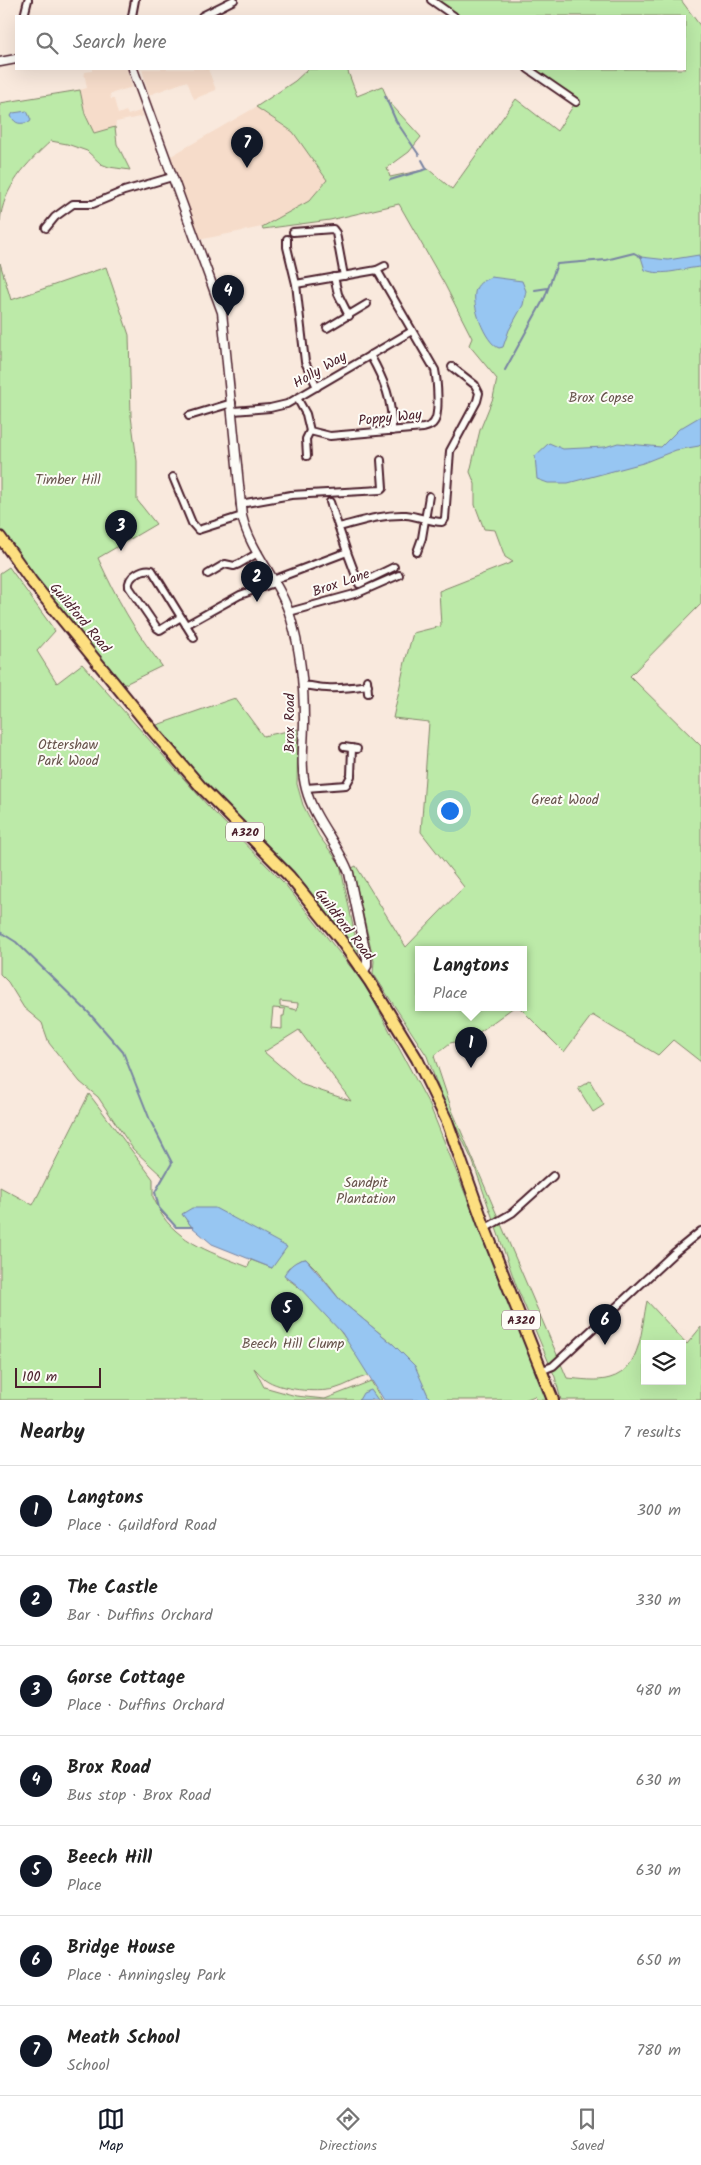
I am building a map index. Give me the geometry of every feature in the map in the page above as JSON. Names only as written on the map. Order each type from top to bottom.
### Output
[{"type":"main road","name":"Guildford Road","points":[[0,537],[32,582],[153,731],[201,787],[289,876],[363,972],[412,1050],[447,1121],[486,1228],[553,1400]]},
{"type":"street","points":[[24,15],[28,0]]},
{"type":"street","points":[[132,15],[135,0]]},
{"type":"street","points":[[204,15],[234,0]]},
{"type":"street","points":[[431,0],[453,15]]},
{"type":"street","points":[[0,62],[15,58]]},
{"type":"street","name":"Brox Road","points":[[133,70],[222,312],[233,407],[242,516],[247,532],[289,612],[298,642],[303,686],[303,774],[314,810],[344,859],[349,873],[367,959],[367,966],[363,972]]},
{"type":"street","points":[[529,70],[576,102]]},
{"type":"street","points":[[46,228],[55,217],[73,204],[93,204],[124,191],[172,176]]},
{"type":"street","points":[[293,232],[333,229],[336,233],[344,276]]},
{"type":"street","points":[[287,239],[287,247],[296,284],[305,362],[317,386]]},
{"type":"street","points":[[296,284],[377,270],[385,266]]},
{"type":"street","points":[[377,270],[412,331]]},
{"type":"street","points":[[334,277],[338,294],[349,316]]},
{"type":"street","points":[[327,328],[368,304]]},
{"type":"street","name":"Holly Way","points":[[191,417],[233,407],[276,407],[297,398],[412,331]]},
{"type":"street","name":"Poppy Way","points":[[310,431],[330,436],[424,428],[435,421],[437,380],[435,370],[412,331]]},
{"type":"street","points":[[370,355],[385,381],[391,408],[392,431]]},
{"type":"street","points":[[340,527],[379,516],[406,515],[437,522],[442,522],[445,519],[450,451],[479,397],[475,386],[452,367]]},
{"type":"street","points":[[297,398],[306,414],[310,431],[306,439],[307,456]]},
{"type":"street","points":[[240,504],[291,495],[381,490],[383,488],[381,460]]},
{"type":"street","points":[[173,476],[192,523],[198,530],[242,516]]},
{"type":"street","points":[[417,552],[422,538],[429,496]]},
{"type":"street","points":[[330,502],[359,584],[394,567]]},
{"type":"street","points":[[186,625],[240,595],[347,552]]},
{"type":"street","points":[[208,574],[225,564],[234,566],[239,564],[258,553]]},
{"type":"street","points":[[181,618],[165,628],[160,630],[157,628],[129,587],[130,578],[143,570],[152,570],[194,638]]},
{"type":"street","name":"Brox Lane","points":[[289,612],[358,593],[399,575]]},
{"type":"street","points":[[303,686],[313,685],[338,688],[368,686]]},
{"type":"street","points":[[306,788],[346,784],[351,776],[355,749],[344,747]]},
{"type":"street","points":[[486,1228],[512,1213],[553,1176]]},
{"type":"street","points":[[542,1370],[553,1366],[674,1253],[701,1231]]},
{"type":"shaded area","points":[[127,70],[132,87],[110,94],[111,99],[114,99],[118,114],[126,111],[128,115],[140,111],[144,116],[116,122],[115,127],[94,133],[85,114],[80,90],[87,88],[84,72]]},
{"type":"shaded area","points":[[142,70],[208,70],[216,90],[194,99],[187,81],[149,95]]},
{"type":"shaded area","points":[[256,107],[293,132],[327,180],[309,201],[262,227],[203,239],[198,237],[171,156]]},
{"type":"green space","points":[[435,0],[681,0],[701,27],[701,604],[630,676],[701,746],[701,1062],[673,1040],[658,1055],[592,1015],[564,1052],[523,1011],[527,1011],[527,946],[415,946],[415,1011],[508,1011],[470,1039],[450,1043],[434,1056],[452,1110],[567,1378],[600,1380],[621,1373],[634,1357],[638,1346],[647,1301],[683,1340],[641,1340],[641,1385],[686,1385],[686,1343],[701,1327],[701,1400],[561,1400],[555,1377],[516,1285],[473,1162],[439,1090],[427,1056],[373,973],[374,961],[352,868],[356,866],[406,947],[464,887],[421,832],[429,722],[393,718],[413,633],[441,626],[439,591],[513,562],[505,557],[495,530],[484,529],[475,505],[475,484],[470,472],[480,430],[493,398],[497,379],[469,345],[472,338],[445,285],[399,204],[330,220],[263,229],[262,227],[309,201],[327,180],[293,132],[256,107],[295,81],[307,70],[347,70],[357,96],[382,86],[389,102],[421,137],[409,152],[387,168],[390,177],[428,169],[452,189],[516,99],[557,131],[577,100],[535,70],[686,70],[686,15],[458,15]]},
{"type":"green space","points":[[80,90],[85,114],[94,133],[115,127],[117,144],[130,170],[109,167],[101,164],[87,151],[51,141],[25,167],[11,187],[2,209],[0,222],[0,103]]},
{"type":"green space","name":"Timber Hill","points":[[0,263],[11,300],[106,267],[129,335],[131,416],[137,461],[137,500],[156,524],[98,558],[127,614],[162,666],[121,686],[108,666],[27,571],[0,529]]},
{"type":"green space","points":[[9,567],[55,631],[37,651],[57,683],[82,664],[208,806],[284,883],[365,985],[430,1106],[548,1400],[536,1400],[535,1396],[524,1400],[430,1400],[414,1366],[394,1345],[341,1301],[306,1259],[300,1260],[288,1268],[286,1278],[299,1287],[322,1309],[343,1335],[370,1375],[334,1389],[308,1390],[289,1388],[272,1383],[254,1368],[264,1387],[296,1396],[325,1399],[371,1381],[382,1400],[0,1400],[0,1187],[33,1205],[89,1094],[153,1179],[153,1197],[158,1207],[155,1192],[163,1177],[133,1149],[98,1097],[80,1082],[49,1043],[42,1023],[24,1008],[8,982],[0,974],[0,573]],"holes":[[[280,1001],[298,1003],[297,1010],[280,1006]],[[273,1008],[285,1009],[284,1016],[282,1016],[282,1029],[271,1028]],[[299,1030],[351,1101],[303,1085],[264,1052]],[[159,1210],[176,1227],[192,1227],[182,1214],[272,1268],[251,1260],[248,1267],[211,1252],[187,1239],[167,1221]]]},
{"type":"green space","points":[[235,698],[263,736],[298,729],[297,784],[303,805],[319,836],[340,864],[359,955],[293,872],[188,767],[154,726]]},
{"type":"green space","points":[[590,1081],[604,1105],[593,1112],[578,1088]]},
{"type":"water","points":[[27,111],[30,122],[19,123],[11,116],[13,113]]},
{"type":"water","points":[[699,255],[701,267],[659,273],[645,270],[641,257],[668,260]]},
{"type":"water","points":[[491,277],[522,281],[526,291],[523,305],[509,330],[503,347],[499,348],[494,345],[484,331],[475,303],[477,287]]},
{"type":"water","points":[[701,416],[701,444],[699,446],[676,450],[643,463],[568,483],[548,483],[537,479],[535,456],[549,443],[563,449],[605,447],[618,443],[661,447],[679,429]]},
{"type":"water","points":[[192,1208],[215,1208],[287,1247],[272,1268],[212,1244],[192,1227],[182,1214]]},
{"type":"water","points":[[306,1259],[341,1301],[394,1345],[415,1366],[430,1400],[384,1400],[342,1333],[297,1285],[284,1275],[293,1264]]},
{"type":"water","points":[[371,1390],[378,1400],[359,1400],[363,1393]]},
{"type":"waterway","points":[[385,96],[396,121],[419,155]]},
{"type":"waterway","points":[[390,180],[427,169],[422,160]]},
{"type":"waterway","points":[[505,370],[545,297],[557,264],[606,260],[634,253],[641,257]]},
{"type":"waterway","points":[[535,290],[548,288]]},
{"type":"waterway","points":[[0,932],[16,942],[89,1013],[123,1052],[150,1120],[172,1163],[155,1192],[159,1208],[176,1227],[192,1227]]},
{"type":"place","name":"Meath School","points":[[247,168]]},
{"type":"place","name":"Brox Road","points":[[228,316]]},
{"type":"place","name":"Gorse Cottage","points":[[121,551]]},
{"type":"place","name":"The Castle","points":[[257,602]]},
{"type":"place","name":"Langtons","points":[[471,1068]]},
{"type":"place","name":"Beech Hill","points":[[287,1333]]},
{"type":"place","name":"Bridge House","points":[[605,1345]]},
{"type":"park label","name":"Brox Copse","points":[[601,398]]},
{"type":"park label","name":"Ottershaw Park Wood","points":[[68,754]]},
{"type":"park label","name":"Great Wood","points":[[565,800]]},
{"type":"park label","name":"Sandpit Plantation","points":[[366,1192]]},
{"type":"park label","name":"Beech Hill Clump","points":[[293,1344]]}]
